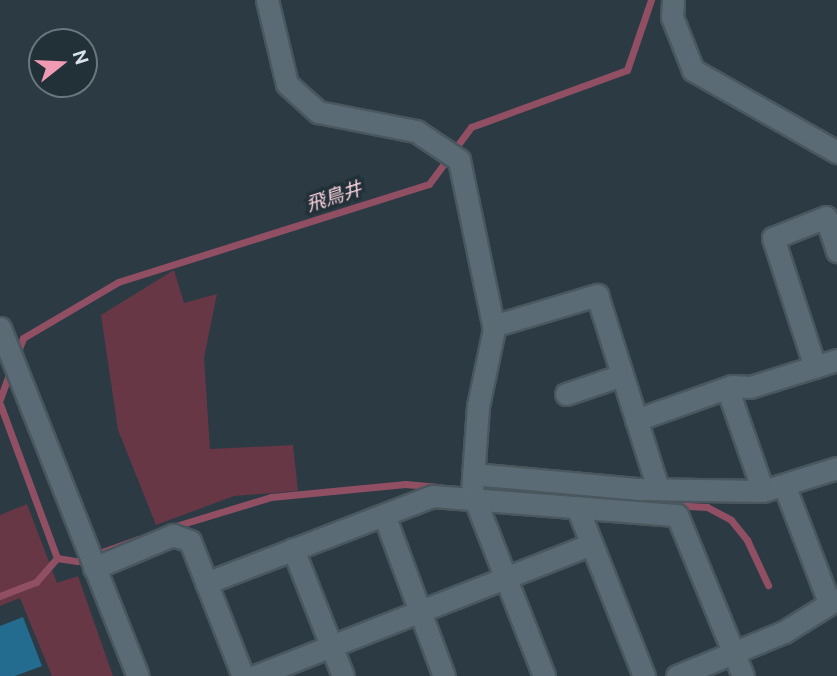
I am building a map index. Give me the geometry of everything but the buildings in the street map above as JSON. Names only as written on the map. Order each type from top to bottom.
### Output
[{"type":"street","points":[[267,0],[286,84],[318,112],[416,131],[459,160],[493,326],[478,406],[473,474],[476,502],[544,676]]},
{"type":"street","points":[[673,0],[672,17],[693,70],[837,152]]},
{"type":"street","points":[[815,367],[774,238],[826,217],[837,251]]},
{"type":"street","points":[[493,326],[597,295],[658,489]]},
{"type":"street","points":[[0,328],[138,676]]},
{"type":"street","points":[[636,420],[732,386],[750,387],[837,360]]},
{"type":"street","points":[[566,394],[622,375]]},
{"type":"street","points":[[732,386],[732,399],[763,491]]},
{"type":"street","points":[[473,474],[658,489],[763,491],[837,468]]},
{"type":"street","points":[[677,676],[734,655],[784,632],[833,601],[784,485]]},
{"type":"street","points":[[206,583],[433,496],[476,502],[496,499],[677,515],[743,676]]},
{"type":"street","points":[[577,507],[644,676]]},
{"type":"street","points":[[384,515],[444,676]]},
{"type":"street","points":[[94,568],[173,535],[190,541],[243,676]]},
{"type":"street","points":[[255,676],[591,544]]},
{"type":"street","points":[[293,550],[343,676]]},
{"type":"shaded area","points":[[174,270],[184,303],[217,294],[204,358],[210,449],[293,445],[298,491],[234,496],[156,525],[118,430],[101,315]]},
{"type":"shaded area","points":[[27,504],[57,583],[78,576],[113,676],[52,676],[20,598],[0,606],[0,515]]},
{"type":"waterway","name":"飛鳥井","points":[[17,354],[23,338],[118,282],[429,184],[471,127],[627,70],[651,0]]},
{"type":"waterway","name":"飛鳥井","points":[[0,399],[11,369]]},
{"type":"waterway","name":"飛鳥井","points":[[0,404],[57,558],[36,582],[0,596]]},
{"type":"waterway","points":[[169,528],[271,497],[405,484],[439,487]]},
{"type":"waterway","points":[[670,505],[707,507],[731,520],[747,540],[768,585]]},
{"type":"waterway","points":[[57,558],[77,561],[138,539]]}]
